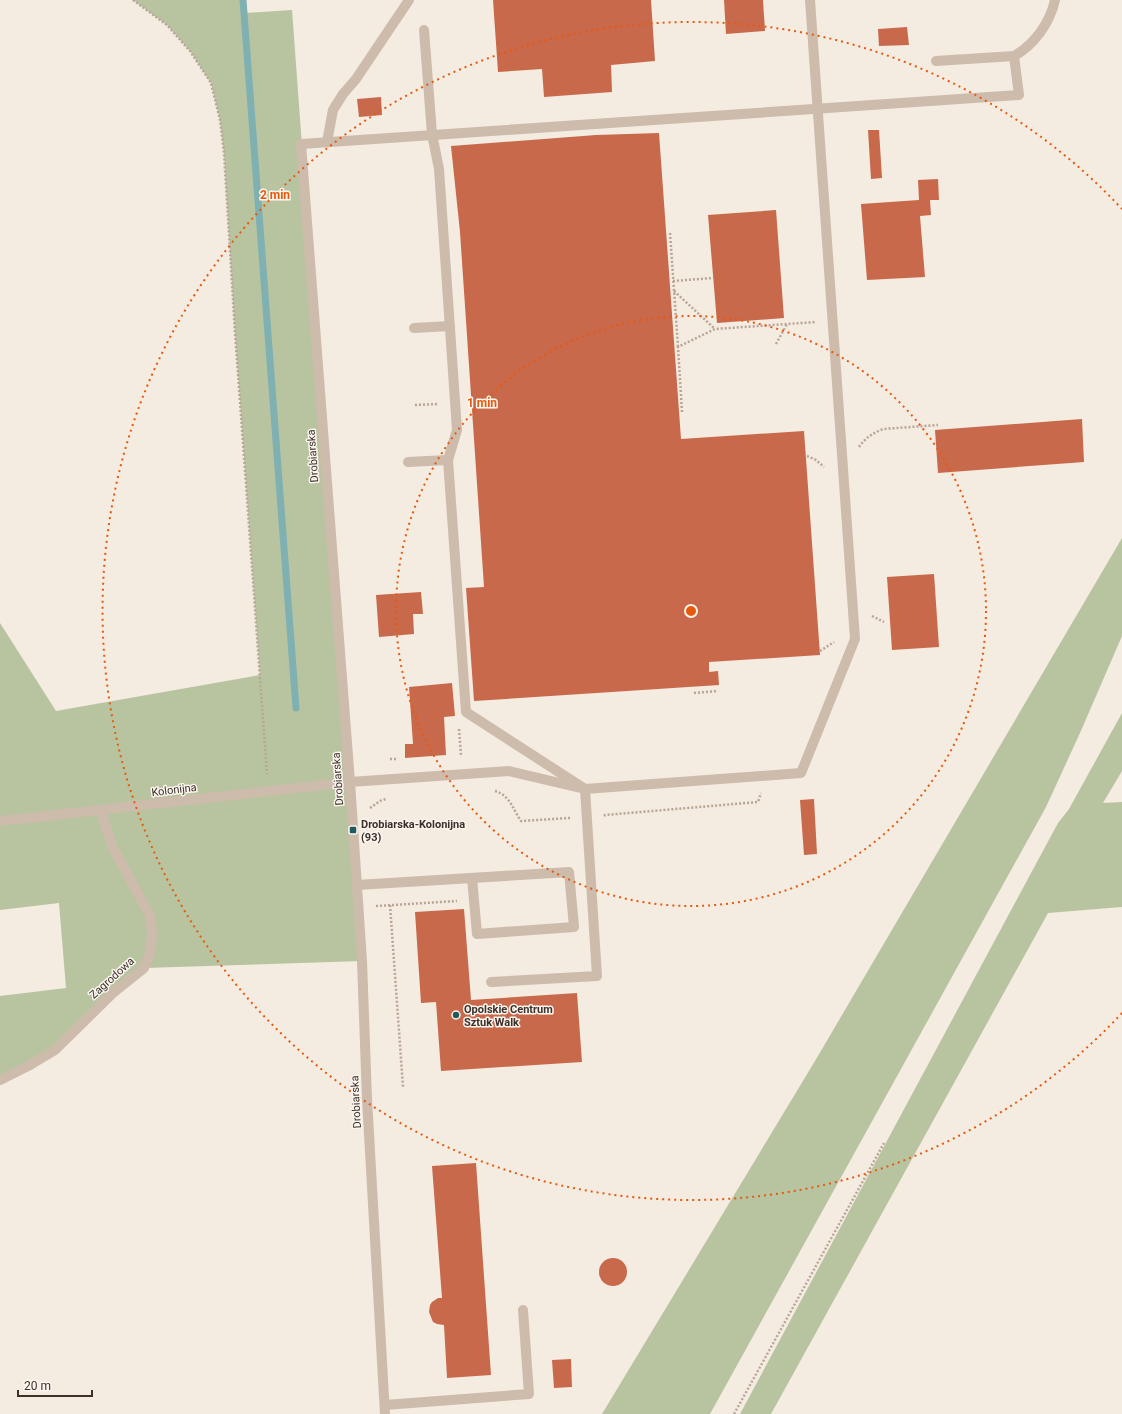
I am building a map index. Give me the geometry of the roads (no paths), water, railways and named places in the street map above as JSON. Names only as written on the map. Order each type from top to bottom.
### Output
[{"type":"street","points":[[409,0],[356,79],[343,94],[333,110],[327,142],[1019,95],[1014,56]]},
{"type":"street","points":[[810,0],[817,108]]},
{"type":"street","points":[[936,61],[1014,56],[1024,51],[1036,38],[1047,22],[1055,0]]},
{"type":"street","points":[[424,30],[432,134],[439,169],[457,430],[448,460],[466,712],[585,789],[597,976],[491,982]]},
{"type":"street","name":"Kolonijna","points":[[0,821],[350,782],[509,771],[585,789],[801,774],[855,639],[817,108]]},
{"type":"street","name":"Drobiarska","points":[[327,142],[301,144],[357,885],[362,961],[367,1099],[385,1410]]},
{"type":"street","points":[[414,328],[450,326]]},
{"type":"street","points":[[408,462],[448,460]]},
{"type":"street","name":"Zagrodowa","points":[[0,1080],[55,1050],[114,992],[144,968],[150,952],[152,934],[150,915],[113,848],[100,810]]},
{"type":"street","points":[[357,885],[569,872],[574,927],[477,934],[472,878]]},
{"type":"street","points":[[385,1410],[529,1394],[523,1310]]},
{"type":"waterway","points":[[243,0],[296,708]]},
{"type":"place","name":"Drobiarska-Kolonijna (93)","points":[[353,830]]},
{"type":"place","name":"Opolskie Centrum Sztuk Walk","points":[[456,1015]]}]
